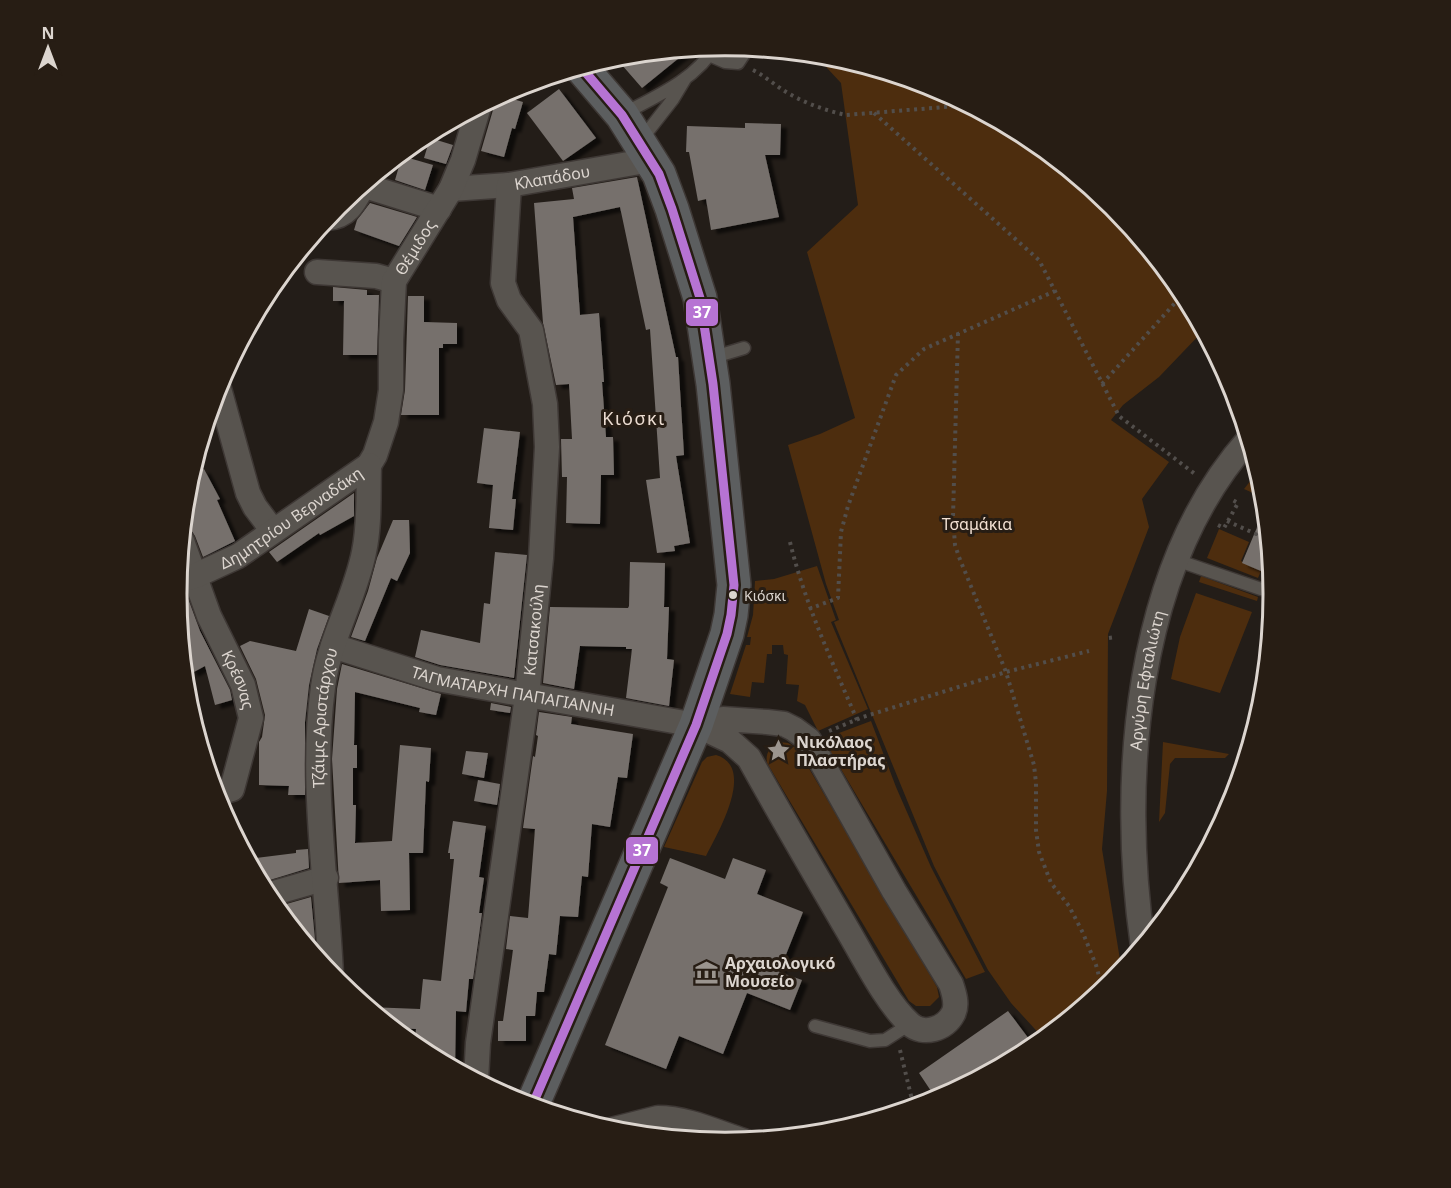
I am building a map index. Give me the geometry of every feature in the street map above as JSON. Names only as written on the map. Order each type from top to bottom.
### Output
[{"type":"main road","points":[[535,1098],[696,725],[727,634],[734,598],[710,358],[700,298],[666,190],[622,115],[587,74]]},
{"type":"street","name":"Θέμιδος","points":[[369,465],[375,455],[386,422],[391,390],[394,280],[445,199],[470,138],[476,117]]},
{"type":"street","name":"Κλαπάδου","points":[[445,199],[645,151]]},
{"type":"street","name":"Κατσακούλη","points":[[477,1071],[479,1032],[527,696],[541,558],[547,447],[545,404],[531,330],[509,300],[503,283],[509,185]]},
{"type":"street","points":[[373,187],[445,199]]},
{"type":"street","points":[[317,272],[376,276],[394,280]]},
{"type":"street","points":[[223,402],[248,493],[255,507],[273,531]]},
{"type":"street","name":"Αργύρη Εφταλιώτη","points":[[1142,935],[1133,850],[1134,791],[1142,690],[1150,646],[1176,560],[1200,508],[1243,447]]},
{"type":"street","name":"Δημητρίου Βερναδάκη","points":[[187,578],[238,556],[369,465]]},
{"type":"street","name":"Τζάιμς Αριστάρχου","points":[[330,959],[319,801],[320,710],[323,684],[333,646],[364,552],[368,514],[369,465]]},
{"type":"street","name":"Κρέσνας","points":[[187,579],[209,616],[243,685],[251,718],[225,791]]},
{"type":"street","name":"ΤΑΓΜΑΤΑΡΧΗ ΠΑΠΑΓΙΑΝΝΗ","points":[[333,646],[437,679],[696,725]]},
{"type":"street","points":[[723,719],[784,724],[809,740],[894,891],[951,984],[956,996],[954,1012],[946,1023],[928,1030],[903,1029],[894,1005],[865,960],[749,758],[730,741],[696,725],[723,719]]},
{"type":"street","points":[[277,892],[326,878]]},
{"type":"street","points":[[633,1124],[658,1118],[674,1119],[714,1132]]},
{"type":"lane","points":[[718,56],[725,62],[738,63],[742,56]]},
{"type":"lane","points":[[622,115],[685,78],[706,57]]},
{"type":"lane","points":[[645,151],[685,78]]},
{"type":"lane","points":[[710,358],[744,348]]},
{"type":"lane","points":[[1176,560],[1262,589]]},
{"type":"lane","points":[[815,1026],[870,1041],[885,1040],[903,1029]]},
{"type":"path","points":[[738,63],[766,77],[797,98],[828,111],[846,115],[954,106]]},
{"type":"path","points":[[874,113],[1036,258],[1119,416],[1204,480]]},
{"type":"path","points":[[810,609],[838,598],[841,532],[848,506],[896,375],[924,349],[1055,291]]},
{"type":"path","points":[[1102,384],[1177,301]]},
{"type":"path","points":[[958,333],[953,517],[955,545],[1006,672],[1034,765],[1039,852],[1051,883],[1069,906],[1083,933],[1100,981]]},
{"type":"path","points":[[1225,507],[1237,489]]},
{"type":"path","points":[[1224,528],[1238,503],[1233,500]]},
{"type":"path","points":[[1215,524],[1220,515]]},
{"type":"path","points":[[1227,521],[1256,534],[1259,527]]},
{"type":"path","points":[[790,542],[797,574],[810,609],[857,720]]},
{"type":"path","points":[[1109,638],[1116,638]]},
{"type":"path","points":[[809,740],[857,720],[1006,672],[1089,651]]},
{"type":"path","points":[[903,1029],[913,1099]]},
{"type":"green space","name":"Τσαμάκια","points":[[824,65],[865,74],[932,96],[964,111],[1025,146],[1081,189],[1130,239],[1153,266],[1198,336],[1159,377],[1123,405],[1111,420],[1169,462],[1142,499],[1149,527],[1108,634],[1107,791],[1102,849],[1120,960],[1081,999],[1038,1032],[1011,1003],[988,970],[934,866],[834,622],[839,620],[826,584],[788,445],[855,418],[807,252],[858,205],[841,83]]},
{"type":"green space","points":[[1252,479],[1255,494],[1244,489]]},
{"type":"green space","points":[[1219,529],[1249,542],[1241,561],[1261,571],[1258,578],[1207,558]]},
{"type":"green space","points":[[817,566],[836,620],[831,622],[868,709],[818,731],[805,705],[797,701],[799,685],[786,684],[788,655],[784,654],[783,645],[772,645],[772,654],[767,654],[764,683],[752,682],[750,697],[730,694],[746,645],[750,645],[751,637],[747,637],[753,615],[755,581],[774,579]]},
{"type":"green space","points":[[1201,576],[1258,597],[1257,601],[1199,582]]},
{"type":"green space","points":[[1196,593],[1252,612],[1220,693],[1171,679],[1180,637]]},
{"type":"green space","points":[[871,721],[896,787],[931,867],[985,972],[966,979],[823,739]]},
{"type":"green space","points":[[780,742],[797,748],[937,987],[939,997],[930,1006],[916,1006],[909,1001],[767,763],[769,750]]},
{"type":"green space","points":[[1163,742],[1229,754],[1225,758],[1175,758],[1170,764],[1165,813],[1159,822]]},
{"type":"green space","points":[[716,755],[728,762],[733,773],[734,786],[725,818],[706,856],[664,847],[702,762],[707,757]]},
{"type":"building","points":[[679,58],[642,88],[622,66]]},
{"type":"building","points":[[559,89],[596,138],[563,161],[527,113]]},
{"type":"building","points":[[513,99],[523,102],[515,129],[512,128],[504,157],[481,151],[493,110]]},
{"type":"building","points":[[745,123],[781,124],[780,155],[765,155],[779,217],[711,230],[706,199],[698,201],[689,152],[686,152],[687,126],[745,128]]},
{"type":"building","points":[[436,140],[453,145],[446,164],[424,158],[428,145]]},
{"type":"building","points":[[410,158],[433,165],[425,190],[395,180],[399,166]]},
{"type":"building","points":[[637,177],[676,357],[678,357],[684,455],[676,456],[690,543],[674,546],[675,551],[657,553],[646,480],[660,478],[650,329],[646,330],[620,207],[573,217],[580,315],[599,313],[606,437],[613,437],[614,475],[601,475],[600,524],[566,523],[567,477],[562,477],[561,439],[572,439],[569,384],[556,385],[543,323],[534,203],[574,199],[572,188]]},
{"type":"building","points":[[370,203],[417,217],[399,246],[354,230],[357,220]]},
{"type":"building","points":[[333,287],[367,290],[367,295],[379,295],[377,355],[343,355],[344,301],[333,301]]},
{"type":"building","points":[[408,296],[424,296],[424,322],[457,323],[457,344],[443,344],[443,348],[439,348],[439,415],[401,415],[405,390]]},
{"type":"building","points":[[484,428],[520,432],[512,499],[516,499],[513,530],[489,528],[493,485],[477,483]]},
{"type":"building","points":[[204,469],[220,499],[217,500],[235,541],[203,557],[191,530],[201,471]]},
{"type":"building","points":[[354,493],[354,516],[320,535],[319,533],[277,562],[269,552]]},
{"type":"building","points":[[393,520],[409,520],[410,553],[397,581],[391,578],[365,641],[351,637],[377,558]]},
{"type":"building","points":[[1259,523],[1263,559],[1261,571],[1242,563]]},
{"type":"building","points":[[495,552],[527,555],[514,678],[440,665],[415,657],[421,630],[480,643],[484,603],[490,604]]},
{"type":"building","points":[[630,562],[665,563],[664,607],[669,607],[667,659],[674,660],[669,706],[626,698],[632,649],[626,649],[626,647],[580,646],[574,689],[543,683],[550,607],[628,608]]},
{"type":"building","points":[[187,596],[200,631],[230,690],[232,700],[215,705],[205,666],[193,672]]},
{"type":"building","points":[[309,609],[329,616],[317,649],[309,685],[305,722],[305,795],[288,795],[289,786],[259,785],[259,742],[262,737],[265,715],[256,679],[240,646],[250,641],[296,651]]},
{"type":"building","points":[[342,664],[441,694],[436,715],[419,712],[420,708],[355,692],[354,745],[357,745],[357,768],[353,768],[353,805],[356,805],[355,843],[392,841],[400,745],[431,748],[429,782],[426,781],[423,853],[409,853],[410,910],[381,911],[380,880],[339,883],[332,759],[337,689]]},
{"type":"building","points":[[491,703],[511,707],[510,713],[490,710]]},
{"type":"building","points":[[539,712],[572,717],[571,724],[633,734],[627,778],[618,777],[610,827],[592,824],[588,877],[582,876],[578,917],[560,916],[556,955],[549,954],[544,992],[537,992],[535,1016],[526,1016],[526,1041],[498,1041],[498,1021],[503,1021],[513,950],[506,949],[510,916],[528,918],[535,829],[523,828],[538,736],[536,735]]},
{"type":"building","points":[[466,751],[488,753],[484,778],[462,774]]},
{"type":"building","points":[[478,780],[500,784],[497,805],[474,801]]},
{"type":"building","points":[[453,821],[486,826],[479,877],[484,878],[479,913],[482,913],[473,979],[469,979],[466,1012],[456,1011],[455,1059],[416,1034],[416,1029],[408,1029],[381,1007],[420,1009],[423,979],[441,981],[454,859],[450,859],[450,853],[448,853]]},
{"type":"building","points":[[308,849],[309,868],[270,880],[256,858],[296,853],[296,850]]},
{"type":"building","name":"Αρχαιολογικό Μουσείο","points":[[670,858],[725,879],[733,858],[766,870],[757,894],[803,912],[779,972],[802,980],[790,1010],[747,993],[723,1054],[679,1036],[666,1069],[605,1045],[668,887],[660,883]]},
{"type":"building","points":[[311,897],[315,942],[298,922],[286,904]]},
{"type":"building","points":[[1008,1011],[1029,1039],[964,1077],[932,1092],[919,1073]]},
{"type":"transit line","name":"37","points":[[535,1098],[696,725],[727,634],[734,585],[713,384],[700,298],[659,174],[622,115],[587,74]]},
{"type":"place","name":"Κιόσκι","points":[[733,595]]},
{"type":"place","name":"Νικόλαος Πλαστήρας","points":[[778,751]]},
{"type":"place","name":"Αρχαιολογικό Μουσείο","points":[[707,972]]},
{"type":"district","name":"Κιόσκι","points":[[634,419]]}]
